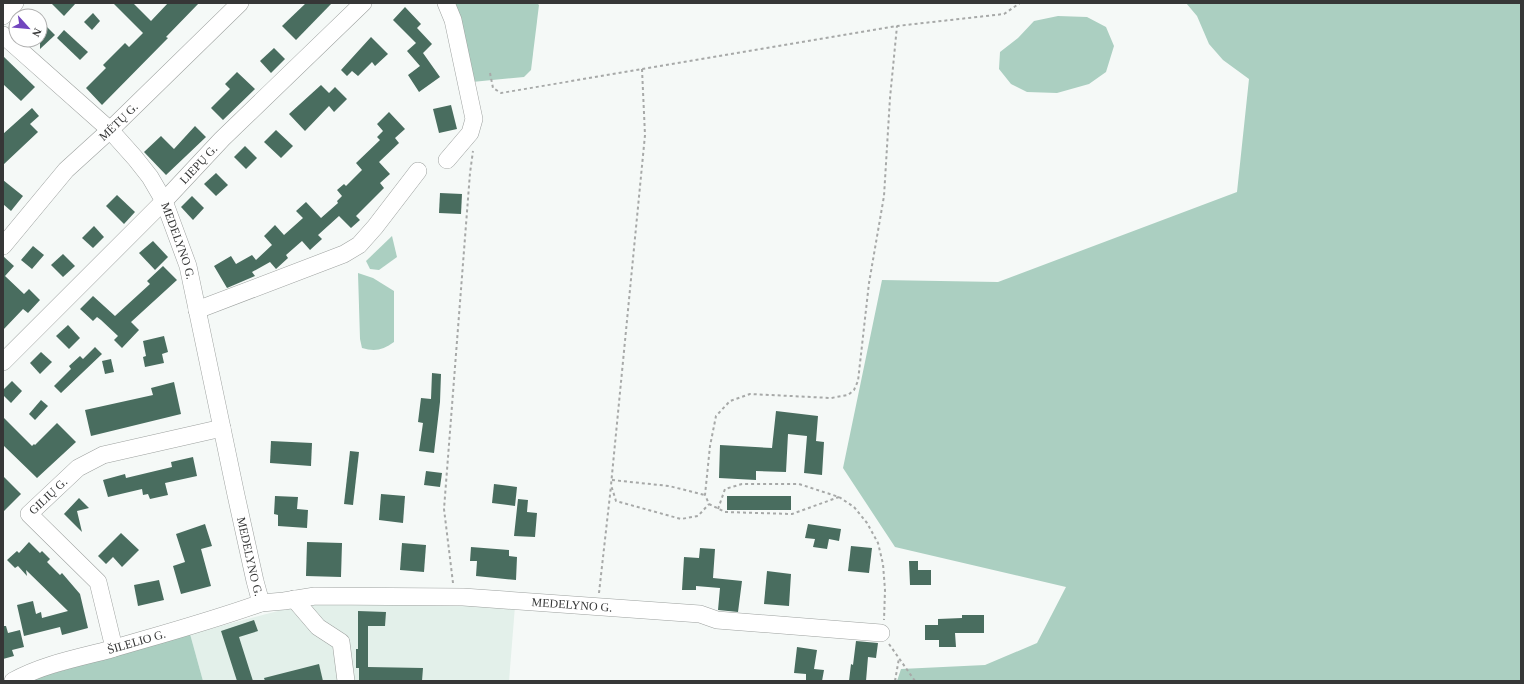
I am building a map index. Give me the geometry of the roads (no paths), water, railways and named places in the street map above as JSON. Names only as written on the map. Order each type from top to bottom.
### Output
[{"type":"street","points":[[3,16],[15,3]]},
{"type":"street","name":"MĖTŲ G.","points":[[3,246],[66,170],[110,130],[240,3]]},
{"type":"street","name":"LIEPŲ G.","points":[[3,362],[164,201],[222,139],[363,3]]},
{"type":"street","points":[[446,3],[453,20],[474,119],[470,132],[447,160]]},
{"type":"street","name":"MEDELYNO G.","points":[[3,35],[110,130],[150,177],[164,201],[188,266],[255,581],[261,603],[314,596],[454,597],[700,614],[717,620],[881,633]]},
{"type":"street","points":[[197,310],[344,254],[359,245],[375,227],[418,171]]},
{"type":"street","name":"GILIŲ G.","points":[[114,648],[98,582],[29,514],[78,468],[103,455],[222,428]]},
{"type":"street","points":[[294,599],[318,627],[341,642],[346,681]]},
{"type":"street","name":"ŠILELIO G.","points":[[12,681],[24,674],[261,603]]}]
